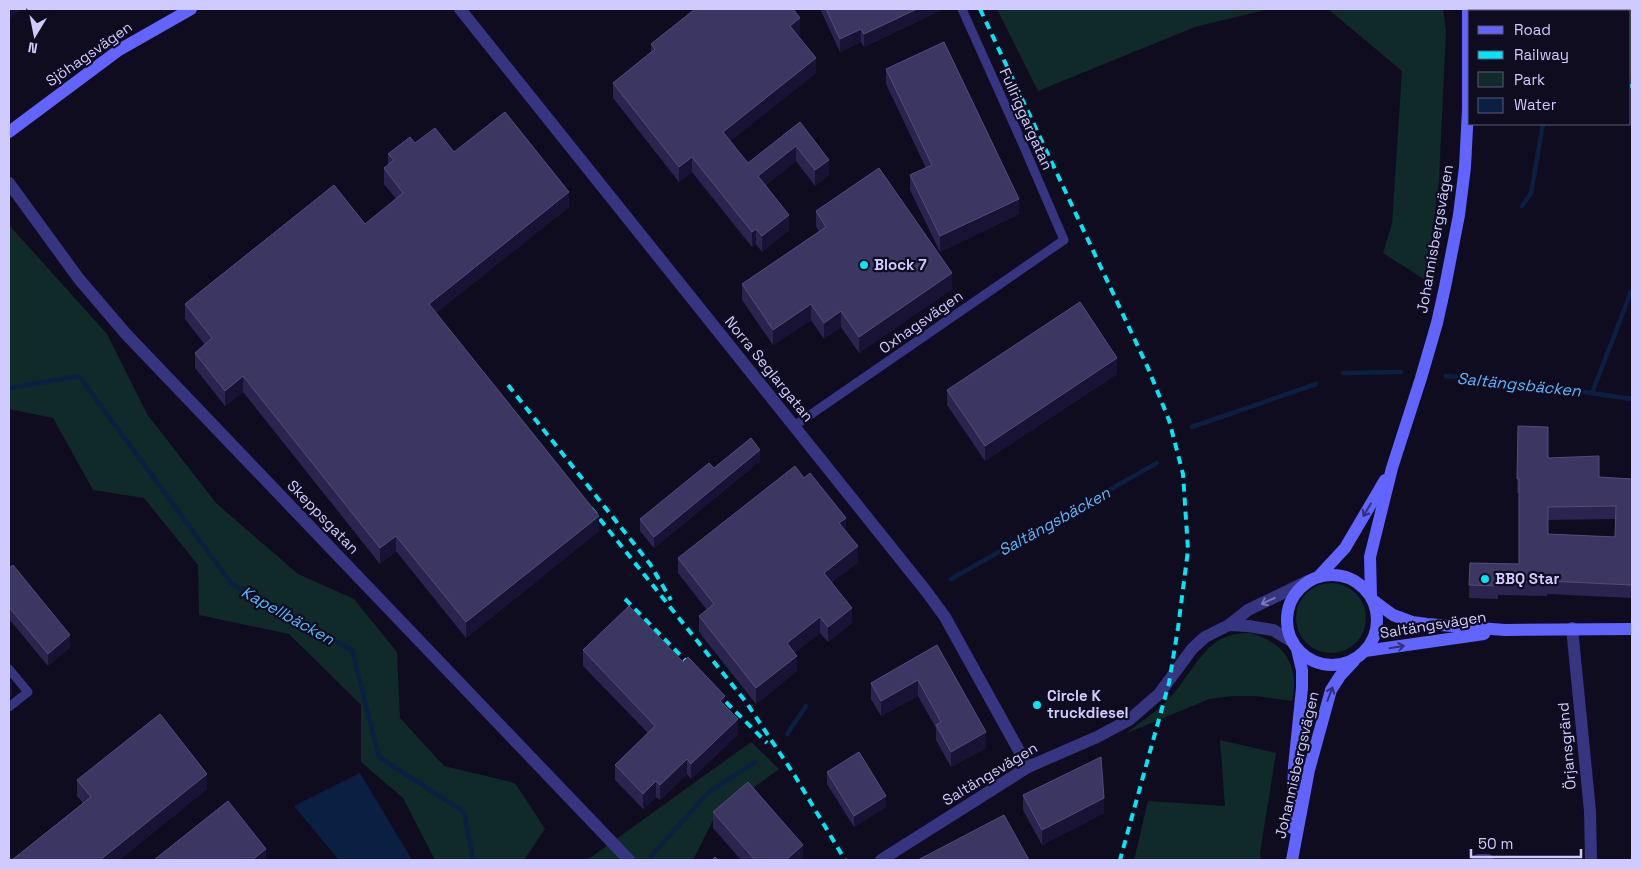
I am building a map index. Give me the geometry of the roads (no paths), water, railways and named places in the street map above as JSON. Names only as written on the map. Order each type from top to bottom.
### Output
[{"type":"main road","name":"Sjöhagsvägen","points":[[9,132],[119,50],[191,9]]},
{"type":"main road","name":"Johannisbergsvägen","points":[[1372,599],[1370,557],[1392,468],[1437,323],[1446,287],[1459,215],[1465,166],[1468,109],[1468,9]]},
{"type":"main road","name":"Johannisbergsvägen","points":[[1314,579],[1345,548],[1392,468]]},
{"type":"main road","points":[[1334,574],[1350,578],[1362,585],[1372,599],[1377,614],[1376,631],[1362,654],[1346,663],[1320,664],[1306,656],[1295,646],[1287,624],[1288,609],[1294,594],[1314,579],[1334,574]]},
{"type":"main road","name":"Saltängsvägen","points":[[1372,599],[1392,615],[1412,622],[1506,630],[1632,629]]},
{"type":"main road","name":"Saltängsvägen","points":[[1362,654],[1506,630]]},
{"type":"main road","name":"Johannisbergsvägen","points":[[1291,860],[1294,767],[1302,688],[1302,670],[1295,646]]},
{"type":"main road","name":"Johannisbergsvägen","points":[[1291,860],[1309,770],[1331,690],[1340,676],[1362,654]]},
{"type":"street","name":"Norra Seglargatan","points":[[460,9],[926,591],[945,617],[1028,767]]},
{"type":"street","name":"Skeppsgatan","points":[[9,183],[79,279],[126,334],[629,860]]},
{"type":"street","name":"Saltängsvägen","points":[[882,860],[1028,767],[1129,720],[1160,694],[1192,649],[1205,637],[1229,625],[1248,610],[1314,579]]},
{"type":"street","points":[[1229,625],[1273,630],[1295,646]]},
{"type":"street","name":"Örjansgränd","points":[[1572,628],[1589,802],[1591,860]]},
{"type":"street","points":[[1478,860],[1488,860]]},
{"type":"lane","name":"Fullriggargatan","points":[[962,9],[1064,240]]},
{"type":"lane","name":"Oxhagsvägen","points":[[794,426],[1064,240]]},
{"type":"lane","points":[[9,669],[28,692],[9,707]]},
{"type":"water","points":[[360,773],[412,860],[339,860],[294,806]]},
{"type":"waterway","points":[[1522,206],[1531,193],[1543,125]]},
{"type":"waterway","name":"Saltängsbäcken","points":[[1592,393],[1631,292]]},
{"type":"waterway","name":"Saltängsbäcken","points":[[1343,373],[1401,372]]},
{"type":"waterway","name":"Kapellbäcken","points":[[9,388],[79,376],[231,583],[352,650],[379,757],[464,812],[473,860]]},
{"type":"waterway","name":"Saltängsbäcken","points":[[1446,376],[1508,381],[1632,399]]},
{"type":"waterway","name":"Saltängsbäcken","points":[[1192,427],[1316,384]]},
{"type":"waterway","name":"Saltängsbäcken","points":[[951,579],[1157,463]]},
{"type":"waterway","name":"Saltängsbäcken","points":[[787,734],[806,706]]},
{"type":"waterway","name":"Saltängsbäcken","points":[[651,856],[709,792],[755,762]]},
{"type":"railway","points":[[980,9],[1148,368],[1169,420],[1183,474],[1188,550],[1178,628],[1169,683],[1120,860]]},
{"type":"railway","points":[[508,385],[650,564],[671,600]]},
{"type":"railway","points":[[591,508],[746,702],[795,776],[845,860]]},
{"type":"railway","points":[[625,599],[695,670]]},
{"type":"railway","points":[[716,692],[767,743]]},
{"type":"place","name":"Block 7","points":[[864,265]]},
{"type":"place","name":"BBQ Star","points":[[1485,579]]},
{"type":"place","name":"Circle K truckdiesel","points":[[1037,705]]}]
